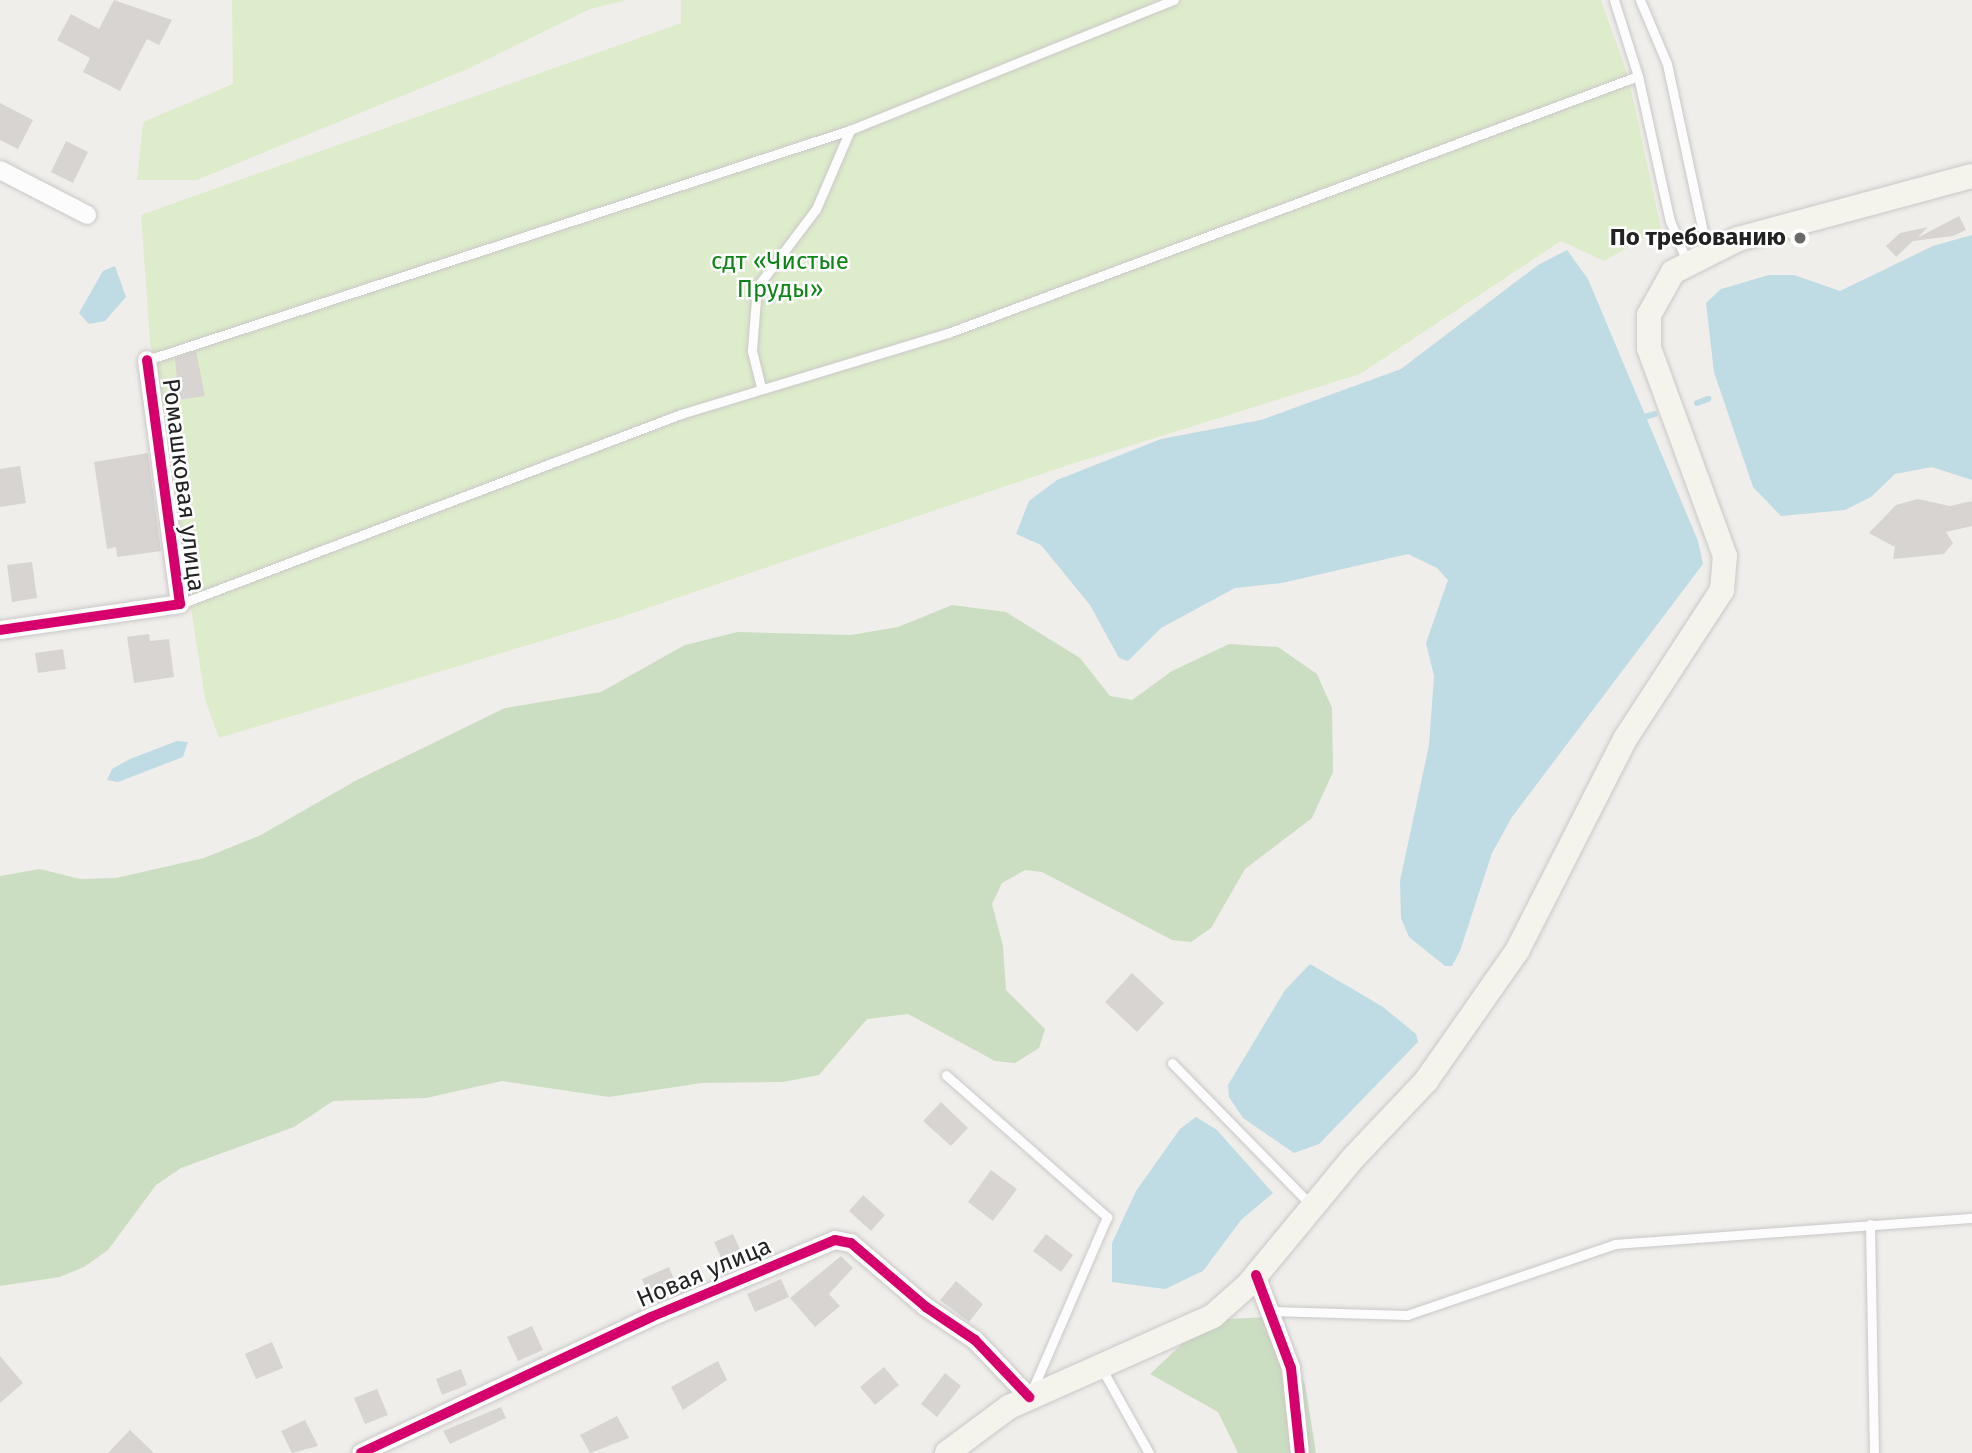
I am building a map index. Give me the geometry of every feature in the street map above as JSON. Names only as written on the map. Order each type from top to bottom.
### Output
[{"type":"main road","points":[[947,1453],[1029,1396],[1213,1316],[1256,1275],[1312,1206],[1426,1081],[1472,1021],[1517,951],[1625,739],[1722,590],[1725,556],[1648,339],[1655,299],[1697,257],[1972,176]]},
{"type":"street","points":[[0,170],[87,215]]},
{"type":"street","name":"Ромашковая улица","points":[[0,630],[180,604],[147,360]]},
{"type":"street","name":"Новая улица","points":[[361,1453],[651,1317],[835,1240],[851,1243],[926,1307],[975,1340],[1029,1396]]},
{"type":"street","points":[[1256,1275],[1291,1368],[1300,1453]]},
{"type":"lane","points":[[147,360],[850,130],[1174,0]]},
{"type":"lane","points":[[1614,0],[1638,76],[1670,221],[1697,257]]},
{"type":"lane","points":[[1640,0],[1667,64],[1697,257]]},
{"type":"lane","points":[[180,604],[761,387],[947,333],[1638,76]]},
{"type":"lane","points":[[761,387],[752,350],[757,287],[816,209],[850,130]]},
{"type":"lane","points":[[1172,1063],[1312,1206]]},
{"type":"lane","points":[[946,1075],[1107,1217],[1029,1396]]},
{"type":"lane","points":[[1271,1311],[1407,1315],[1615,1244],[1972,1218]]},
{"type":"lane","points":[[1870,1224],[1874,1453]]},
{"type":"lane","points":[[1100,1367],[1149,1453]]},
{"type":"green space","points":[[232,0],[627,0],[590,9],[470,68],[197,180],[137,180],[143,122],[233,84]]},
{"type":"green space","name":"сдт «Чистые Пруды»","points":[[681,0],[1601,0],[1628,76],[1661,228],[1604,261],[1561,241],[1360,374],[1062,467],[621,617],[219,738],[205,699],[150,341],[141,215],[681,23]]},
{"type":"green space","points":[[952,605],[1006,612],[1080,658],[1110,696],[1132,700],[1172,671],[1229,644],[1278,647],[1317,674],[1332,708],[1333,772],[1312,818],[1245,869],[1211,928],[1191,942],[1172,940],[1042,872],[1025,870],[1002,883],[992,904],[1003,946],[1006,990],[1045,1029],[1039,1048],[1015,1063],[995,1061],[908,1014],[867,1019],[819,1075],[783,1082],[702,1083],[609,1097],[502,1081],[426,1098],[333,1101],[294,1127],[181,1168],[156,1185],[108,1250],[84,1267],[60,1277],[0,1286],[0,876],[40,869],[80,879],[116,878],[204,858],[261,835],[355,781],[505,708],[601,692],[685,645],[737,632],[851,635],[898,627]]},
{"type":"green space","points":[[1268,1317],[1305,1384],[1316,1453],[1238,1453],[1218,1412],[1150,1374],[1182,1344],[1229,1319]]},
{"type":"water","points":[[1972,235],[1972,480],[1932,467],[1895,474],[1871,497],[1845,510],[1781,516],[1753,487],[1714,372],[1706,303],[1721,289],[1769,275],[1794,275],[1840,291],[1933,246]]},
{"type":"water","points":[[1567,250],[1588,279],[1698,541],[1703,564],[1512,817],[1492,853],[1460,951],[1452,966],[1445,966],[1409,937],[1401,918],[1400,881],[1429,745],[1434,676],[1426,643],[1448,580],[1437,568],[1408,554],[1282,583],[1235,588],[1161,628],[1128,661],[1119,658],[1090,605],[1041,545],[1016,534],[1029,501],[1057,480],[1161,439],[1261,420],[1401,369],[1538,265]]},
{"type":"water","points":[[115,266],[126,297],[105,321],[89,324],[79,313],[103,271]]},
{"type":"water","points":[[177,741],[188,742],[183,757],[118,782],[107,780],[112,769]]},
{"type":"water","points":[[1310,964],[1383,1007],[1416,1034],[1418,1042],[1319,1144],[1294,1153],[1243,1118],[1229,1097],[1228,1085],[1285,990]]},
{"type":"water","points":[[1196,1117],[1217,1130],[1273,1193],[1241,1220],[1203,1271],[1165,1289],[1112,1282],[1112,1243],[1136,1191],[1180,1129]]},
{"type":"building","points":[[114,0],[172,20],[159,45],[147,39],[120,91],[83,72],[90,58],[57,40],[71,14],[99,29]]},
{"type":"building","points":[[0,103],[33,120],[18,149],[0,140]]},
{"type":"building","points":[[66,141],[88,152],[73,183],[51,172]]},
{"type":"building","points":[[1959,216],[1966,230],[1953,236],[1913,241],[1896,257],[1886,246],[1900,233],[1928,227],[1917,238]]},
{"type":"building","points":[[196,351],[205,396],[179,400],[175,358]]},
{"type":"building","points":[[148,453],[161,551],[117,557],[116,547],[107,549],[94,462]]},
{"type":"building","points":[[20,466],[26,503],[0,507],[0,469]]},
{"type":"building","points":[[1918,499],[1950,506],[1972,501],[1972,526],[1946,532],[1953,543],[1944,554],[1893,559],[1895,547],[1869,533],[1896,505]]},
{"type":"building","points":[[32,562],[37,598],[12,602],[7,565]]},
{"type":"building","points":[[149,634],[150,641],[169,639],[174,677],[134,683],[127,637]]},
{"type":"building","points":[[63,649],[66,669],[38,673],[35,653]]},
{"type":"building","points":[[1132,973],[1164,1003],[1137,1032],[1105,1002]]},
{"type":"building","points":[[941,1102],[968,1128],[951,1146],[923,1121]]},
{"type":"building","points":[[991,1170],[1017,1189],[993,1221],[968,1202]]},
{"type":"building","points":[[863,1195],[885,1215],[871,1231],[849,1211]]},
{"type":"building","points":[[733,1234],[743,1256],[724,1264],[714,1242]]},
{"type":"building","points":[[1046,1234],[1073,1255],[1061,1272],[1033,1251]]},
{"type":"building","points":[[841,1256],[853,1268],[829,1294],[840,1306],[815,1327],[790,1298]]},
{"type":"building","points":[[669,1267],[677,1287],[650,1299],[642,1279]]},
{"type":"building","points":[[781,1279],[789,1297],[755,1312],[747,1294]]},
{"type":"building","points":[[956,1281],[983,1304],[969,1322],[940,1300]]},
{"type":"building","points":[[532,1326],[543,1350],[518,1361],[507,1337]]},
{"type":"building","points":[[272,1342],[283,1368],[256,1379],[245,1354]]},
{"type":"building","points":[[0,1356],[23,1383],[0,1403]]},
{"type":"building","points":[[718,1361],[727,1380],[683,1410],[671,1387]]},
{"type":"building","points":[[884,1367],[899,1385],[875,1405],[860,1387]]},
{"type":"building","points":[[461,1369],[467,1385],[442,1395],[436,1379]]},
{"type":"building","points":[[945,1373],[961,1386],[937,1417],[921,1404]]},
{"type":"building","points":[[377,1389],[388,1415],[365,1424],[354,1398]]},
{"type":"building","points":[[501,1407],[506,1418],[450,1444],[443,1431]]},
{"type":"building","points":[[617,1416],[629,1438],[590,1453],[580,1435]]},
{"type":"building","points":[[305,1420],[318,1446],[292,1453],[281,1431]]},
{"type":"building","points":[[130,1430],[154,1453],[108,1453]]},
{"type":"waterway","points":[[1697,403],[1708,399]]},
{"type":"waterway","points":[[1644,417],[1655,414]]},
{"type":"cycle path","points":[[0,630],[180,604],[147,360]]},
{"type":"cycle path","points":[[361,1453],[651,1317],[835,1240],[851,1243],[926,1307],[975,1340],[1029,1397]]},
{"type":"cycle path","points":[[1256,1275],[1291,1368],[1300,1453]]},
{"type":"place","name":"По требованию","points":[[1800,238]]}]
